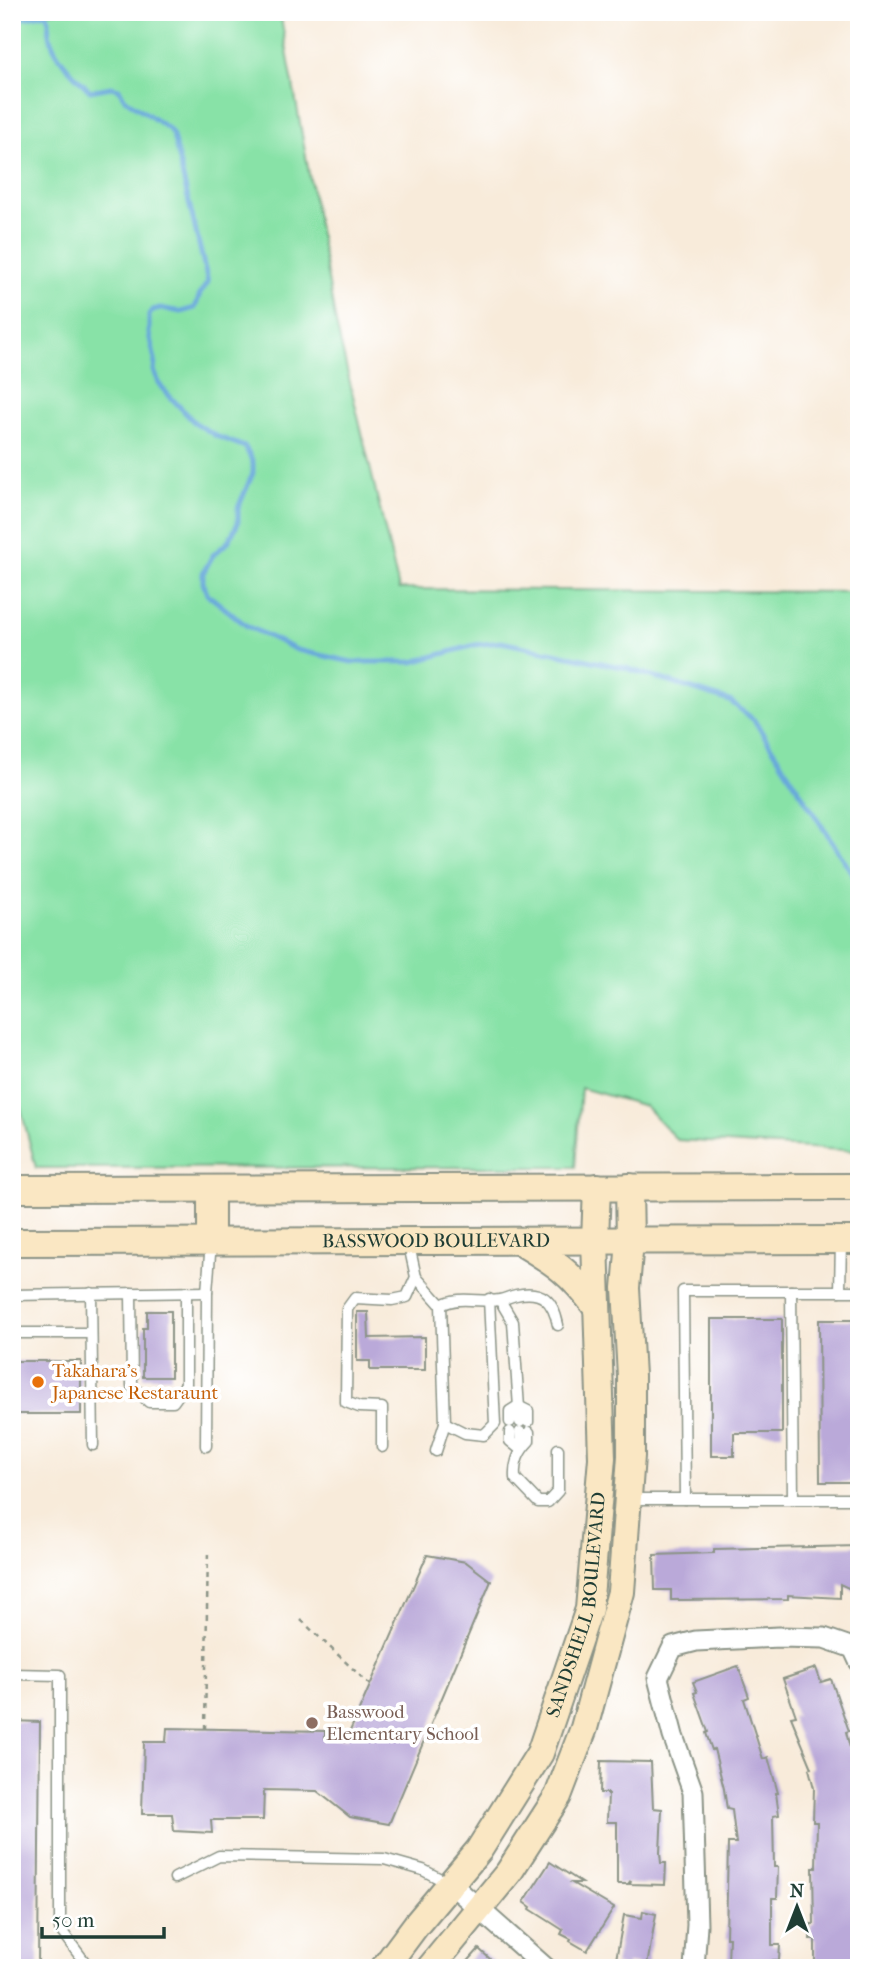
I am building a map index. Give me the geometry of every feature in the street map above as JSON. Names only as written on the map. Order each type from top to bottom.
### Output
[{"type":"main road","name":"SANDSHELL BOULEVARD","points":[[384,1968],[480,1850],[541,1752],[589,1609],[601,1458],[595,1240],[597,1187]]},
{"type":"main road","name":"SANDSHELL BOULEVARD","points":[[430,1968],[509,1872],[558,1796],[584,1728],[621,1592],[628,1499],[631,1376],[626,1289],[630,1241],[629,1187]]},
{"type":"main road","points":[[12,1189],[859,1187]]},
{"type":"main road","points":[[211,1190],[211,1241]]},
{"type":"main road","points":[[517,1240],[555,1262],[578,1281],[597,1308]]},
{"type":"main road","name":"BASSWOOD BOULEVARD","points":[[12,1242],[850,1240]]},
{"type":"street","points":[[694,1968],[697,1925],[693,1792],[673,1736],[659,1678],[673,1647],[696,1641],[824,1638],[856,1655]]},
{"type":"street","points":[[451,1884],[546,1968]]},
{"type":"lane","points":[[840,1291],[850,1240]]},
{"type":"lane","points":[[206,1446],[207,1292],[211,1241]]},
{"type":"lane","points":[[408,1241],[416,1277],[440,1306],[445,1423],[436,1451]]},
{"type":"lane","points":[[382,1447],[382,1408],[359,1407],[346,1402],[347,1309],[355,1298],[385,1300],[407,1297],[416,1277]]},
{"type":"lane","points":[[685,1499],[684,1291],[859,1291]]},
{"type":"lane","points":[[791,1291],[793,1499]]},
{"type":"lane","points":[[131,1293],[132,1386],[149,1402],[173,1402],[186,1384],[186,1292]]},
{"type":"lane","points":[[12,1294],[207,1292]]},
{"type":"lane","points":[[91,1293],[93,1445]]},
{"type":"lane","points":[[440,1306],[452,1299],[495,1300],[530,1294],[545,1298],[554,1307],[558,1325]]},
{"type":"lane","points":[[495,1300],[513,1322],[519,1427],[529,1441],[521,1450],[514,1466],[515,1478],[538,1502],[548,1502],[558,1490],[558,1449]]},
{"type":"lane","points":[[445,1423],[465,1433],[484,1436],[495,1424],[495,1300]]},
{"type":"lane","points":[[12,1333],[91,1334]]},
{"type":"lane","points":[[519,1427],[510,1441],[521,1450]]},
{"type":"lane","points":[[628,1499],[859,1499]]},
{"type":"lane","points":[[12,1674],[60,1675],[60,1929],[89,1968]]},
{"type":"lane","points":[[175,1878],[219,1856],[384,1859],[423,1870],[451,1884]]},
{"type":"path","points":[[205,1729],[208,1549]]},
{"type":"path","points":[[301,1620],[370,1685]]},
{"type":"green space","points":[[12,12],[280,12],[336,324],[399,589],[859,592],[859,1151],[677,1140],[645,1106],[581,1088],[575,1167],[36,1168],[12,1074]]},
{"type":"building","points":[[147,1311],[171,1311],[171,1377],[143,1377],[143,1328],[147,1328]]},
{"type":"building","points":[[357,1312],[368,1312],[369,1338],[425,1337],[425,1370],[370,1370],[370,1361],[357,1361]]},
{"type":"building","points":[[711,1319],[782,1319],[782,1433],[734,1433],[734,1456],[711,1456]]},
{"type":"building","points":[[819,1320],[859,1320],[859,1482],[820,1482]]},
{"type":"building","points":[[12,1361],[81,1361],[81,1414],[12,1414]]},
{"type":"building","points":[[859,1546],[859,1593],[840,1584],[840,1598],[788,1595],[788,1599],[671,1600],[671,1590],[655,1590],[654,1555],[714,1553],[714,1549]]},
{"type":"building","points":[[427,1555],[466,1562],[491,1581],[389,1824],[350,1817],[317,1791],[264,1790],[263,1820],[211,1820],[212,1833],[174,1831],[172,1814],[142,1814],[144,1742],[166,1742],[167,1728],[325,1731],[325,1738],[347,1738]]},
{"type":"building","points":[[738,1666],[749,1697],[744,1699],[763,1759],[768,1757],[778,1793],[779,1815],[773,1816],[774,1867],[778,1867],[777,1898],[772,1898],[772,1945],[780,1945],[779,1960],[773,1960],[773,1968],[734,1968],[734,1962],[728,1962],[728,1843],[736,1843],[732,1810],[727,1809],[714,1749],[712,1750],[694,1693],[697,1692],[693,1682]]},
{"type":"building","points":[[816,1668],[821,1682],[831,1679],[849,1731],[846,1732],[852,1756],[859,1754],[859,1964],[849,1964],[849,1968],[815,1968],[815,1939],[810,1939],[811,1924],[814,1924],[813,1868],[816,1868],[817,1822],[813,1822],[814,1788],[809,1769],[812,1768],[791,1717],[796,1716],[783,1679]]},
{"type":"building","points":[[12,1721],[40,1722],[38,1968],[12,1968]]},
{"type":"building","points":[[601,1761],[651,1762],[653,1808],[662,1809],[660,1853],[661,1863],[666,1863],[665,1885],[630,1884],[631,1880],[628,1884],[617,1884],[617,1822],[607,1822],[608,1793],[600,1793]]},
{"type":"building","points":[[550,1862],[582,1883],[572,1883],[614,1908],[587,1951],[561,1934],[563,1930],[530,1909],[524,1902]]},
{"type":"building","points":[[643,1911],[656,1914],[647,1966],[628,1963],[627,1967],[615,1965],[624,1915],[642,1918]]},
{"type":"building","points":[[479,1949],[500,1968],[462,1968]]},
{"type":"waterway","points":[[15,12],[23,18],[46,13],[55,50],[65,65],[90,91],[111,87],[119,89],[125,99],[169,129],[173,136],[208,282],[195,308],[181,312],[160,308],[149,315],[154,371],[161,387],[194,422],[216,436],[245,447],[253,462],[253,473],[238,508],[238,523],[228,542],[213,555],[203,573],[207,594],[247,626],[297,650],[352,662],[413,662],[475,645],[501,642],[626,668],[730,701],[754,720],[859,884]]},
{"type":"place","name":"Takahara's Japanese Restaraunt","points":[[38,1382]]},
{"type":"place","name":"Basswood Elementary School","points":[[312,1723]]}]
